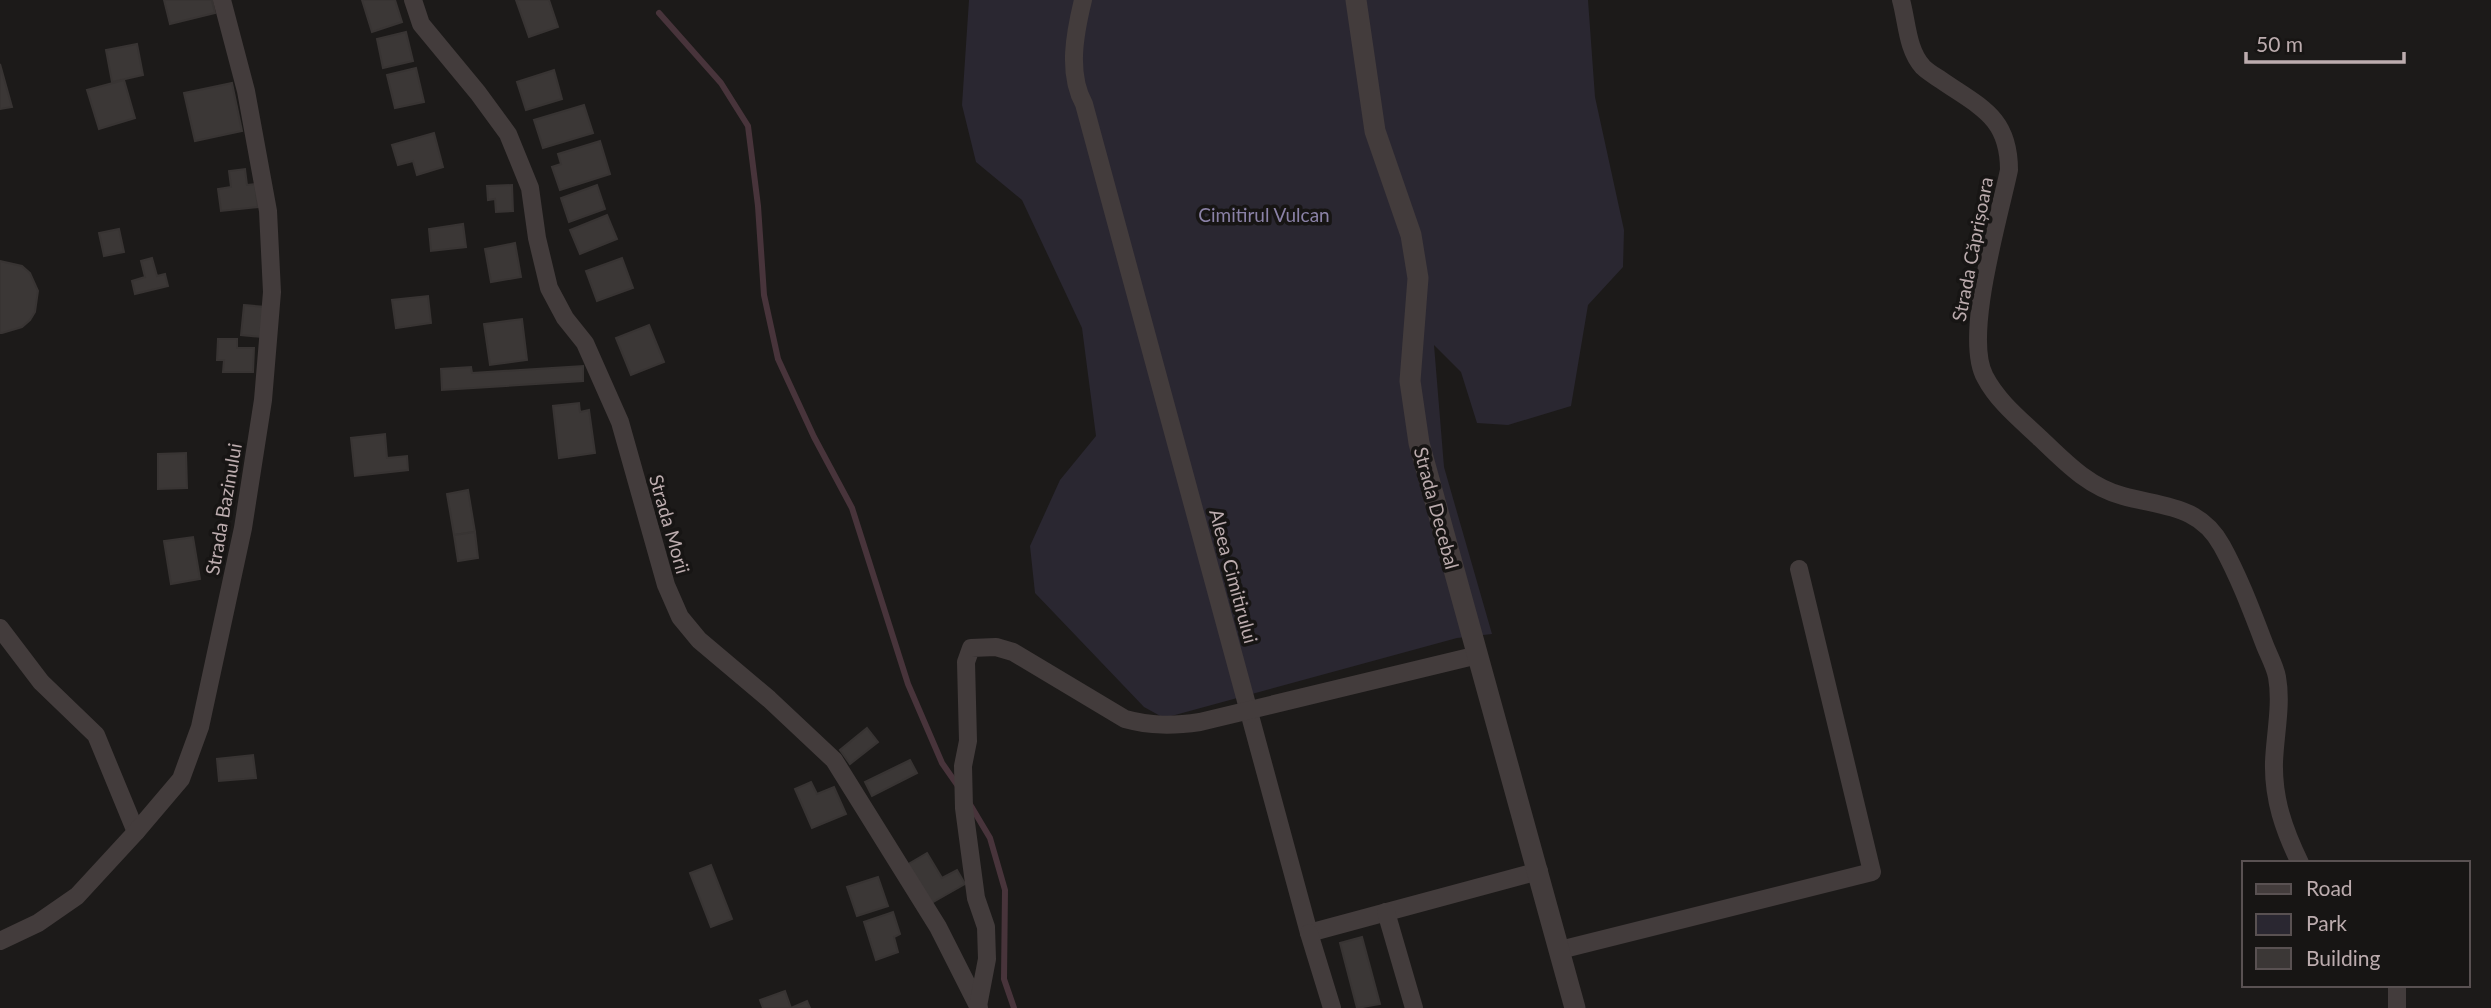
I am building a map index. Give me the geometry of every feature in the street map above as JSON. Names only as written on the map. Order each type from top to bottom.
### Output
[{"type":"street","name":"Strada Bazinului","points":[[0,941],[38,923],[77,896],[181,779],[200,727],[243,528],[263,400],[272,292],[268,211],[246,91],[222,0]]},
{"type":"street","name":"Strada Morii","points":[[413,0],[421,24],[508,134],[530,188],[537,238],[549,288],[565,318],[585,343],[620,422],[666,585],[680,617],[699,640],[769,699],[834,760],[938,927],[978,1007]]},
{"type":"street","name":"Aleea Cimitirului","points":[[1083,0],[1074,55],[1077,90],[1084,104],[1309,933],[1332,1008]]},
{"type":"street","name":"Strada Decebal","points":[[1356,0],[1375,131],[1411,235],[1418,278],[1410,381],[1419,443],[1575,1008]]},
{"type":"street","name":"Strada Căprișoara","points":[[1901,0],[1911,45],[1922,67],[1981,107],[2003,132],[2009,151],[2009,170],[1982,292],[1977,340],[1979,362],[1984,376],[1999,399],[2073,469],[2092,483],[2119,495],[2193,514],[2213,529],[2243,587],[2277,677],[2274,765],[2276,803],[2299,861]]},
{"type":"street","points":[[1560,950],[1872,872],[1798,569]]},
{"type":"street","points":[[0,628],[41,682],[96,735],[136,832]]},
{"type":"street","points":[[978,1007],[987,959],[986,927],[975,898],[964,808],[963,766],[968,741],[966,662],[971,648],[996,647],[1013,652],[1125,719],[1145,724],[1178,725],[1478,655]]},
{"type":"street","points":[[1309,933],[1539,871]]},
{"type":"street","points":[[1386,912],[1414,1008]]},
{"type":"street","points":[[2397,987],[2397,1008]]},
{"type":"green space","name":"Cimitirul Vulcan","points":[[969,0],[1588,0],[1595,97],[1624,230],[1623,267],[1588,305],[1571,406],[1508,425],[1477,423],[1461,372],[1434,345],[1444,467],[1492,634],[1457,638],[1164,718],[1144,707],[1035,593],[1030,546],[1060,480],[1096,436],[1082,328],[1022,200],[976,162],[962,105]]},
{"type":"building","points":[[164,0],[212,0],[215,13],[170,24]]},
{"type":"building","points":[[362,0],[395,0],[402,22],[372,32]]},
{"type":"building","points":[[516,0],[549,0],[558,27],[529,37]]},
{"type":"building","points":[[406,32],[413,61],[383,68],[377,39]]},
{"type":"building","points":[[137,44],[143,75],[112,82],[106,50]]},
{"type":"building","points":[[0,64],[12,107],[0,109]]},
{"type":"building","points":[[416,68],[424,102],[395,108],[387,75]]},
{"type":"building","points":[[554,70],[562,99],[526,110],[517,82]]},
{"type":"building","points":[[124,80],[135,118],[99,129],[87,90]]},
{"type":"building","points":[[232,83],[242,131],[195,141],[184,93]]},
{"type":"building","points":[[584,105],[593,133],[543,148],[534,120]]},
{"type":"building","points":[[434,133],[443,167],[417,175],[413,161],[398,165],[392,145]]},
{"type":"building","points":[[600,141],[610,174],[560,190],[552,167],[561,164],[558,154]]},
{"type":"building","points":[[245,169],[247,185],[255,184],[258,207],[221,211],[218,189],[231,187],[229,171]]},
{"type":"building","points":[[512,185],[513,211],[496,212],[495,199],[488,200],[487,186]]},
{"type":"building","points":[[597,185],[605,209],[569,222],[561,198]]},
{"type":"building","points":[[607,215],[617,239],[580,254],[570,230]]},
{"type":"building","points":[[463,224],[466,247],[431,251],[429,229]]},
{"type":"building","points":[[119,229],[124,252],[104,256],[99,233]]},
{"type":"building","points":[[515,243],[521,277],[491,282],[485,249]]},
{"type":"building","points":[[152,258],[157,276],[165,274],[168,286],[135,294],[132,281],[145,277],[141,261]]},
{"type":"building","points":[[622,258],[633,288],[597,301],[586,271]]},
{"type":"building","points":[[0,261],[22,266],[30,273],[38,291],[35,312],[30,320],[22,327],[2,333],[0,333]]},
{"type":"building","points":[[428,296],[431,323],[396,328],[392,300]]},
{"type":"building","points":[[244,305],[266,307],[262,337],[241,335]]},
{"type":"building","points":[[522,319],[527,360],[490,365],[484,324]]},
{"type":"building","points":[[649,325],[664,362],[631,375],[616,338]]},
{"type":"building","points":[[218,339],[237,339],[237,348],[254,348],[253,372],[223,372],[224,360],[217,360]]},
{"type":"building","points":[[583,366],[583,381],[442,390],[441,369],[471,367],[472,373]]},
{"type":"building","points":[[579,403],[580,412],[589,410],[595,453],[559,458],[553,406]]},
{"type":"building","points":[[385,434],[387,458],[407,456],[408,470],[355,476],[351,438]]},
{"type":"building","points":[[186,453],[187,488],[158,489],[158,454]]},
{"type":"building","points":[[468,490],[475,532],[454,535],[447,494]]},
{"type":"building","points":[[475,532],[478,558],[458,561],[454,535]]},
{"type":"building","points":[[193,537],[200,579],[171,584],[164,541]]},
{"type":"building","points":[[867,728],[878,742],[850,764],[840,750]]},
{"type":"building","points":[[253,755],[256,778],[219,781],[217,759]]},
{"type":"building","points":[[910,760],[917,773],[872,796],[865,782]]},
{"type":"building","points":[[811,782],[817,794],[834,787],[846,814],[812,828],[795,789]]},
{"type":"building","points":[[927,853],[942,878],[957,870],[965,884],[928,905],[905,866]]},
{"type":"building","points":[[711,865],[732,919],[711,927],[690,873]]},
{"type":"building","points":[[878,877],[888,906],[857,916],[847,887]]},
{"type":"building","points":[[893,912],[900,934],[894,937],[898,952],[876,960],[864,922]]},
{"type":"building","points":[[1362,937],[1380,1004],[1357,1008],[1340,943]]},
{"type":"building","points":[[785,991],[791,1008],[763,1008],[760,1000]]},
{"type":"building","points":[[807,1001],[810,1008],[791,1008]]},
{"type":"waterway","points":[[659,13],[721,83],[748,126],[758,206],[764,295],[778,359],[814,437],[852,508],[908,684],[942,763],[958,786]]},
{"type":"waterway","points":[[968,801],[990,838],[1005,890],[1004,979],[1014,1008]]}]
